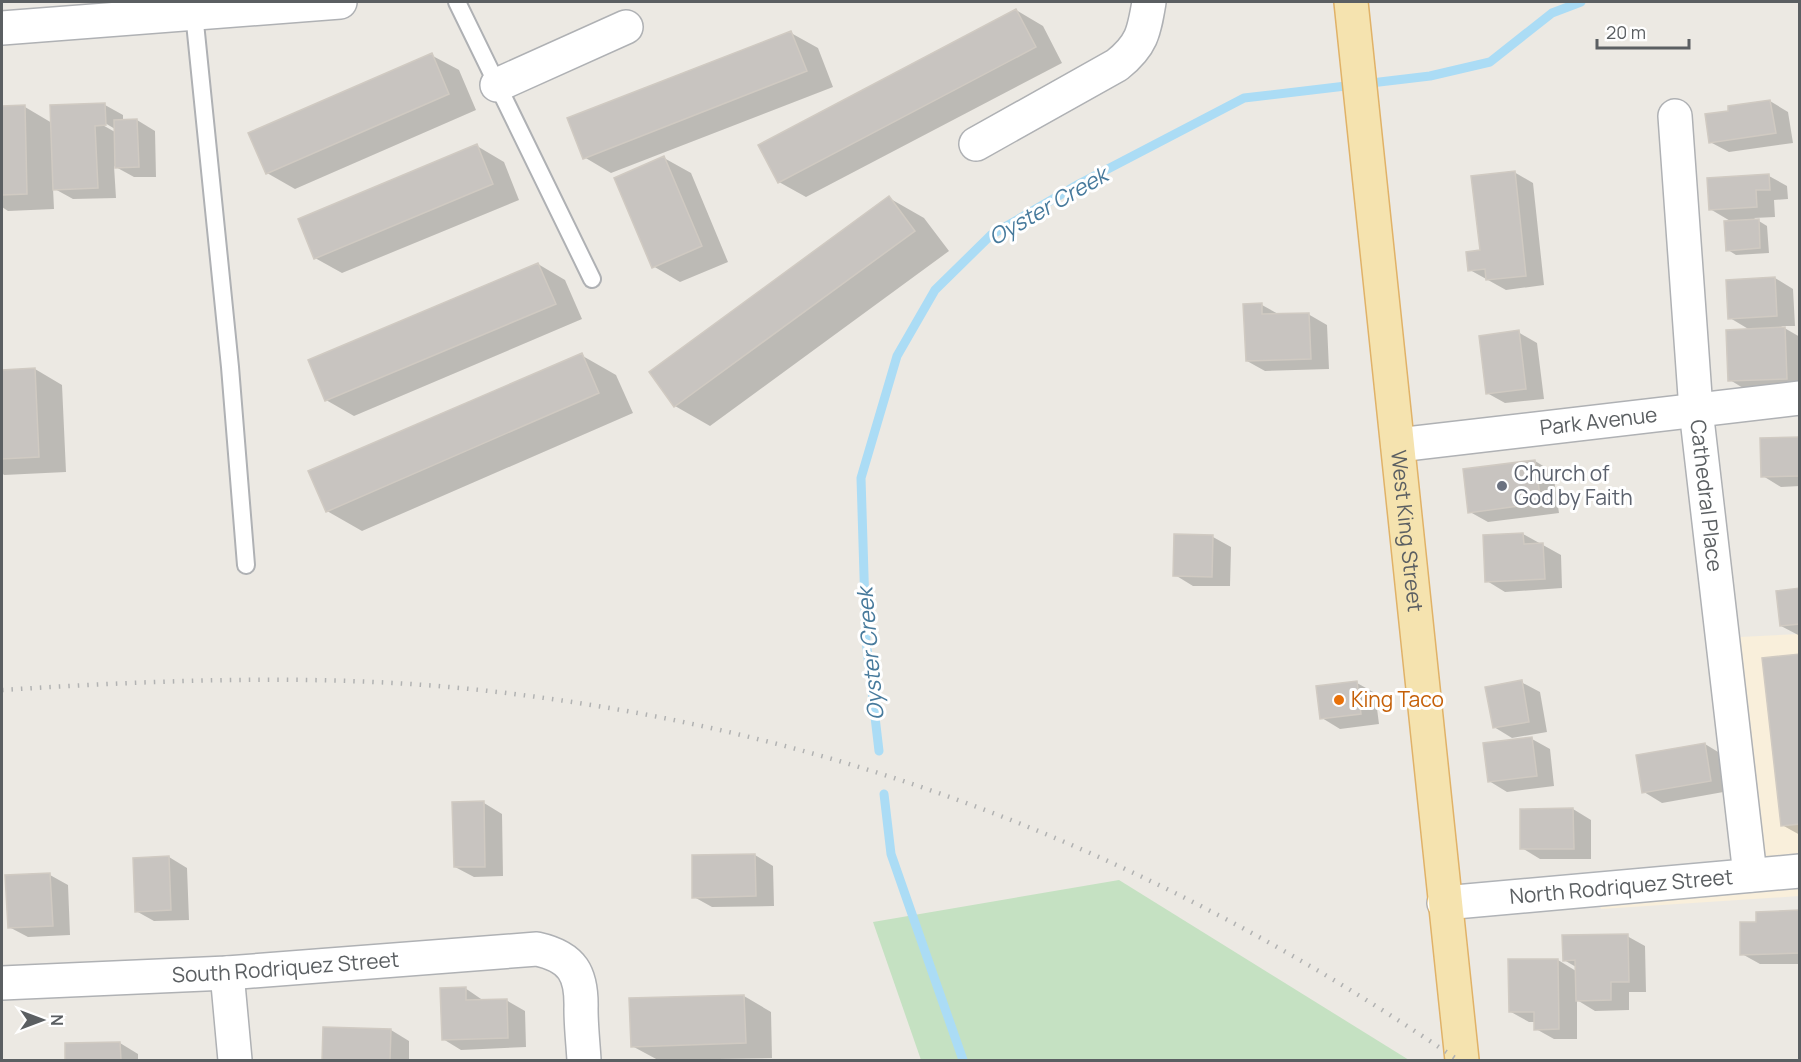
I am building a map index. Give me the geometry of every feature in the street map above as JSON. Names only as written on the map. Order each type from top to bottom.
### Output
[{"type":"main road","name":"West King Street","points":[[1351,2],[1462,1060]]},
{"type":"street","points":[[2,28],[148,9],[194,13],[340,2]]},
{"type":"street","points":[[976,144],[1135,51],[1144,31],[1149,2]]},
{"type":"street","points":[[497,84],[626,27]]},
{"type":"street","name":"Cathedral Place","points":[[1675,116],[1696,410],[1750,876]]},
{"type":"street","name":"Park Avenue","points":[[1398,445],[1800,398]]},
{"type":"street","name":"North Rodriquez Street","points":[[1444,903],[1800,871]]},
{"type":"street","name":"South Rodriquez Street","points":[[2,983],[227,973],[537,949],[552,952],[565,960],[579,979],[583,993],[584,1060]]},
{"type":"street","points":[[227,973],[235,1060]]},
{"type":"lane","points":[[457,2],[592,279]]},
{"type":"lane","points":[[194,13],[230,367],[246,565]]},
{"type":"shaded area","points":[[1799,634],[1799,856],[1766,859],[1740,637]]},
{"type":"shaded area","points":[[1799,887],[1799,896],[1601,909],[1600,905]]},
{"type":"green space","points":[[1119,880],[1409,1060],[921,1060],[873,922]]},
{"type":"building","points":[[1016,9],[1036,47],[778,183],[758,145]]},
{"type":"building","points":[[791,31],[807,71],[583,159],[567,118]]},
{"type":"building","points":[[432,53],[449,94],[266,174],[248,133]]},
{"type":"building","points":[[1770,100],[1776,133],[1709,143],[1705,114],[1728,111],[1728,106]]},
{"type":"building","points":[[105,103],[106,125],[95,126],[98,188],[53,190],[50,105]]},
{"type":"building","points":[[25,105],[27,194],[2,195],[2,106]]},
{"type":"building","points":[[137,119],[139,167],[115,168],[114,120]]},
{"type":"building","points":[[477,144],[493,184],[314,259],[298,219]]},
{"type":"building","points":[[664,156],[702,246],[652,268],[614,178]]},
{"type":"building","points":[[1515,171],[1526,276],[1486,280],[1485,269],[1468,271],[1466,252],[1480,250],[1471,176]]},
{"type":"building","points":[[1769,174],[1770,190],[1756,190],[1757,207],[1709,210],[1707,178]]},
{"type":"building","points":[[889,196],[915,231],[674,407],[649,372]]},
{"type":"building","points":[[1759,219],[1760,248],[1726,251],[1724,221]]},
{"type":"building","points":[[538,263],[556,304],[325,401],[308,360]]},
{"type":"building","points":[[1775,277],[1777,316],[1728,319],[1726,280]]},
{"type":"building","points":[[1262,303],[1262,314],[1309,313],[1311,359],[1246,361],[1243,304]]},
{"type":"building","points":[[1785,327],[1787,379],[1728,381],[1726,330]]},
{"type":"building","points":[[1519,330],[1526,389],[1486,394],[1479,336]]},
{"type":"building","points":[[582,353],[599,393],[326,512],[308,471]]},
{"type":"building","points":[[35,368],[39,457],[2,459],[2,370]]},
{"type":"building","points":[[1800,437],[1800,476],[1761,477],[1760,438]]},
{"type":"building","name":"Church of God by Faith","points":[[1535,460],[1541,503],[1468,513],[1463,469]]},
{"type":"building","points":[[1523,533],[1524,544],[1543,543],[1545,579],[1485,582],[1483,535]]},
{"type":"building","points":[[1174,534],[1213,535],[1212,577],[1173,576]]},
{"type":"building","points":[[1800,588],[1800,624],[1780,626],[1776,591]]},
{"type":"building","points":[[1800,654],[1800,824],[1781,826],[1762,658]]},
{"type":"building","points":[[1522,680],[1529,722],[1493,728],[1485,687]]},
{"type":"building","name":"King Taco","points":[[1357,681],[1361,714],[1320,719],[1316,686]]},
{"type":"building","points":[[1532,737],[1537,776],[1488,782],[1483,743]]},
{"type":"building","points":[[1705,743],[1711,781],[1642,793],[1636,755]]},
{"type":"building","points":[[484,801],[485,867],[454,867],[452,802]]},
{"type":"building","points":[[1573,808],[1574,849],[1520,849],[1520,809]]},
{"type":"building","points":[[755,854],[756,896],[692,898],[692,855]]},
{"type":"building","points":[[169,856],[171,910],[135,912],[133,858]]},
{"type":"building","points":[[50,873],[53,926],[8,928],[5,875]]},
{"type":"building","points":[[1799,910],[1800,953],[1740,955],[1740,922],[1756,922],[1756,912]]},
{"type":"building","points":[[1628,934],[1629,982],[1611,982],[1611,1000],[1576,1001],[1575,960],[1563,961],[1562,935]]},
{"type":"building","points":[[1508,959],[1558,959],[1559,1029],[1534,1030],[1534,1012],[1509,1012]]},
{"type":"building","points":[[466,987],[466,1000],[507,999],[508,1038],[442,1040],[440,988]]},
{"type":"building","points":[[744,995],[746,1043],[631,1047],[629,998]]},
{"type":"building","points":[[323,1027],[391,1029],[390,1060],[322,1060]]},
{"type":"building","points":[[120,1042],[121,1060],[65,1060],[65,1043]]},
{"type":"waterway","name":"Oyster Creek","points":[[879,751],[866,640],[861,478],[897,356],[935,290],[991,235],[1079,184],[1244,98],[1430,76],[1490,62],[1552,13],[1581,2]]},
{"type":"waterway","name":"Oyster Creek","points":[[884,794],[891,854],[963,1060]]},
{"type":"railway","points":[[2,690],[181,681],[361,681],[480,690],[613,709],[743,735],[869,770],[992,813],[1112,863],[1230,921],[1345,987],[1458,1060]]},
{"type":"place","name":"Church of God by Faith","points":[[1502,486]]},
{"type":"place","name":"King Taco","points":[[1339,700]]}]
